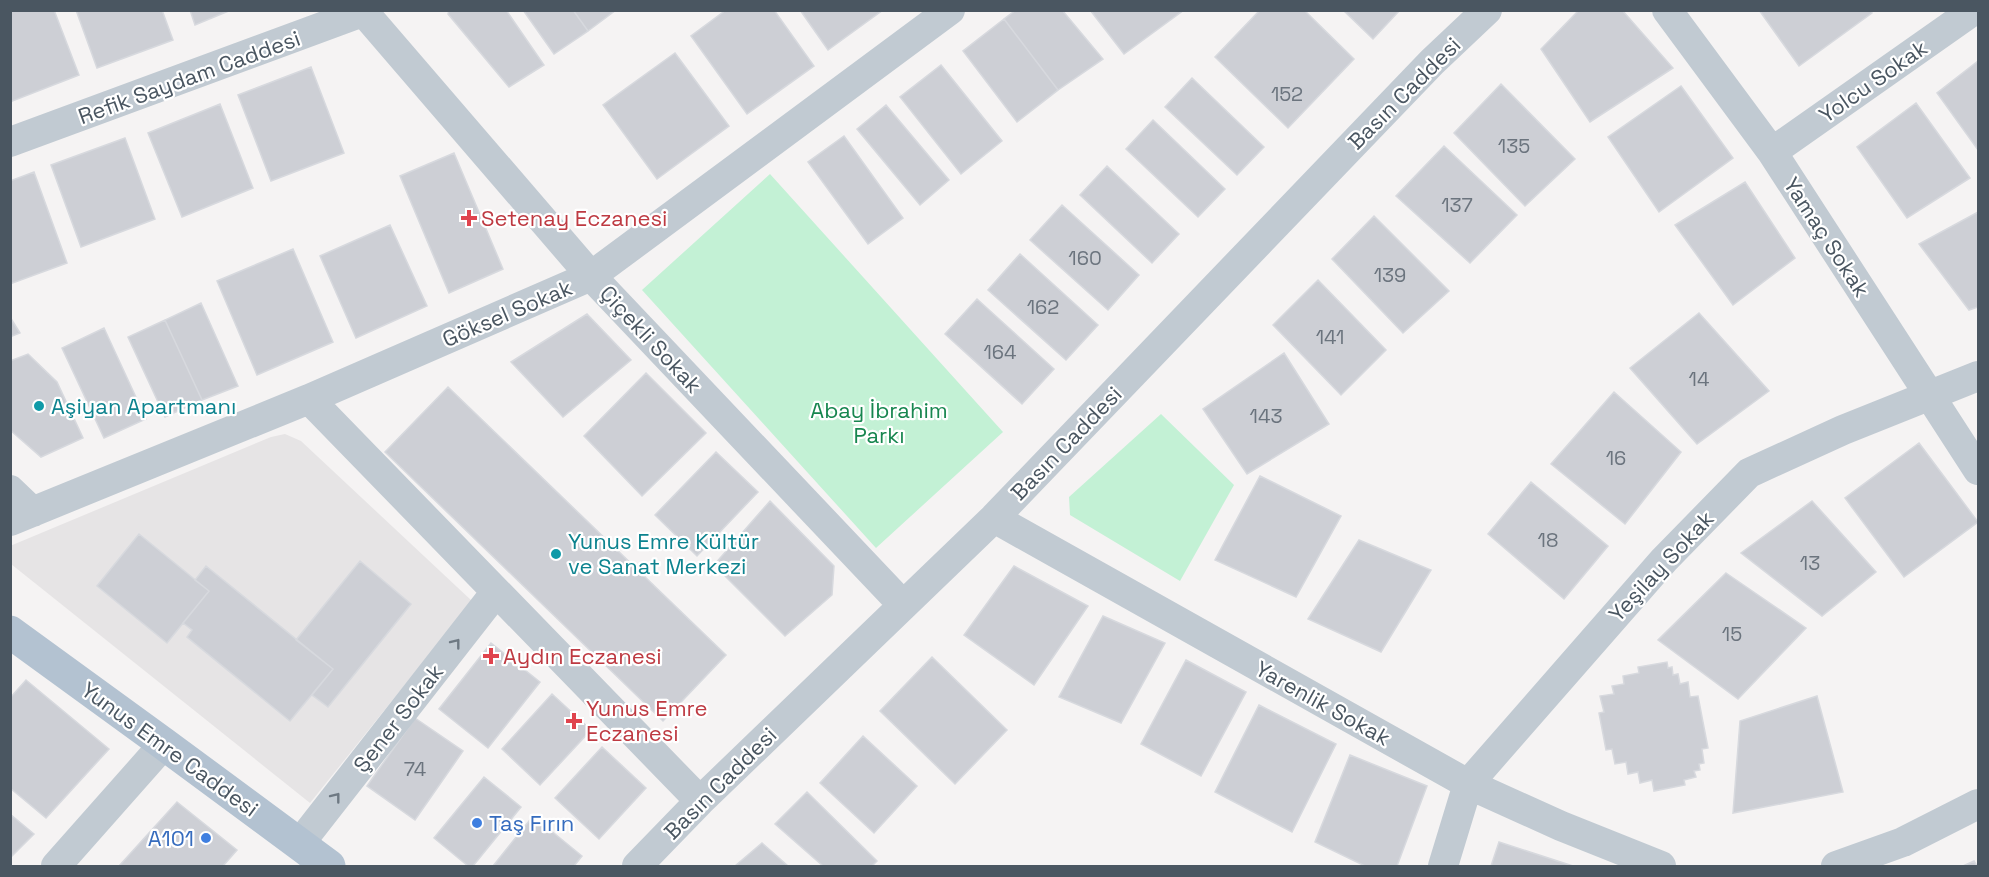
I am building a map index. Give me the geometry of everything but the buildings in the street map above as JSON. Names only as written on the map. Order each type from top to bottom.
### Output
[{"type":"main road","name":"Yunus Emre Caddesi","points":[[10,632],[300,843],[329,867]]},
{"type":"street","name":"Göksel Sokak","points":[[22,517],[309,399],[591,276],[950,10]]},
{"type":"street","name":"Basın Caddesi","points":[[637,867],[700,801],[994,518],[1432,62],[1487,10]]},
{"type":"street","name":"Yamaç Sokak","points":[[1667,10],[1772,152],[1978,470]]},
{"type":"street","name":"Yolcu Sokak","points":[[1772,152],[1974,10]]},
{"type":"street","name":"Çiçekli Sokak","points":[[365,11],[591,276],[903,605]]},
{"type":"street","name":"Refik Saydam Caddesi","points":[[10,142],[365,11]]},
{"type":"street","name":"Yeşilay Sokak","points":[[1443,867],[1468,784],[1664,560],[1749,472],[1843,430],[1978,376]]},
{"type":"street","points":[[309,399],[700,801]]},
{"type":"street","points":[[10,490],[22,517]]},
{"type":"street","name":"Yarenlik Sokak","points":[[994,518],[1468,784],[1561,826],[1661,867]]},
{"type":"street","name":"Şener Sokak","points":[[300,843],[496,592]]},
{"type":"street","points":[[56,867],[164,744]]},
{"type":"street","points":[[1836,867],[1903,842],[1978,804]]},
{"type":"shaded area","points":[[285,434],[301,441],[472,601],[310,803],[11,564],[10,546],[271,437]]},
{"type":"green space","name":"Abay İbrahim Parkı","points":[[770,174],[1003,432],[876,548],[642,290]]},
{"type":"green space","points":[[1161,414],[1234,485],[1180,581],[1070,515],[1069,497]]},
{"type":"place","name":"Setenay Eczanesi","points":[[469,218]]},
{"type":"place","name":"Aşiyan Apartmanı","points":[[39,406]]},
{"type":"place","name":"Yunus Emre Kültür ve Sanat Merkezi","points":[[556,554]]},
{"type":"place","name":"Aydın Eczanesi","points":[[491,656]]},
{"type":"place","name":"Yunus Emre Eczanesi","points":[[574,721]]},
{"type":"place","name":"Taş Fırın","points":[[477,823]]},
{"type":"place","name":"A101","points":[[206,838]]}]
